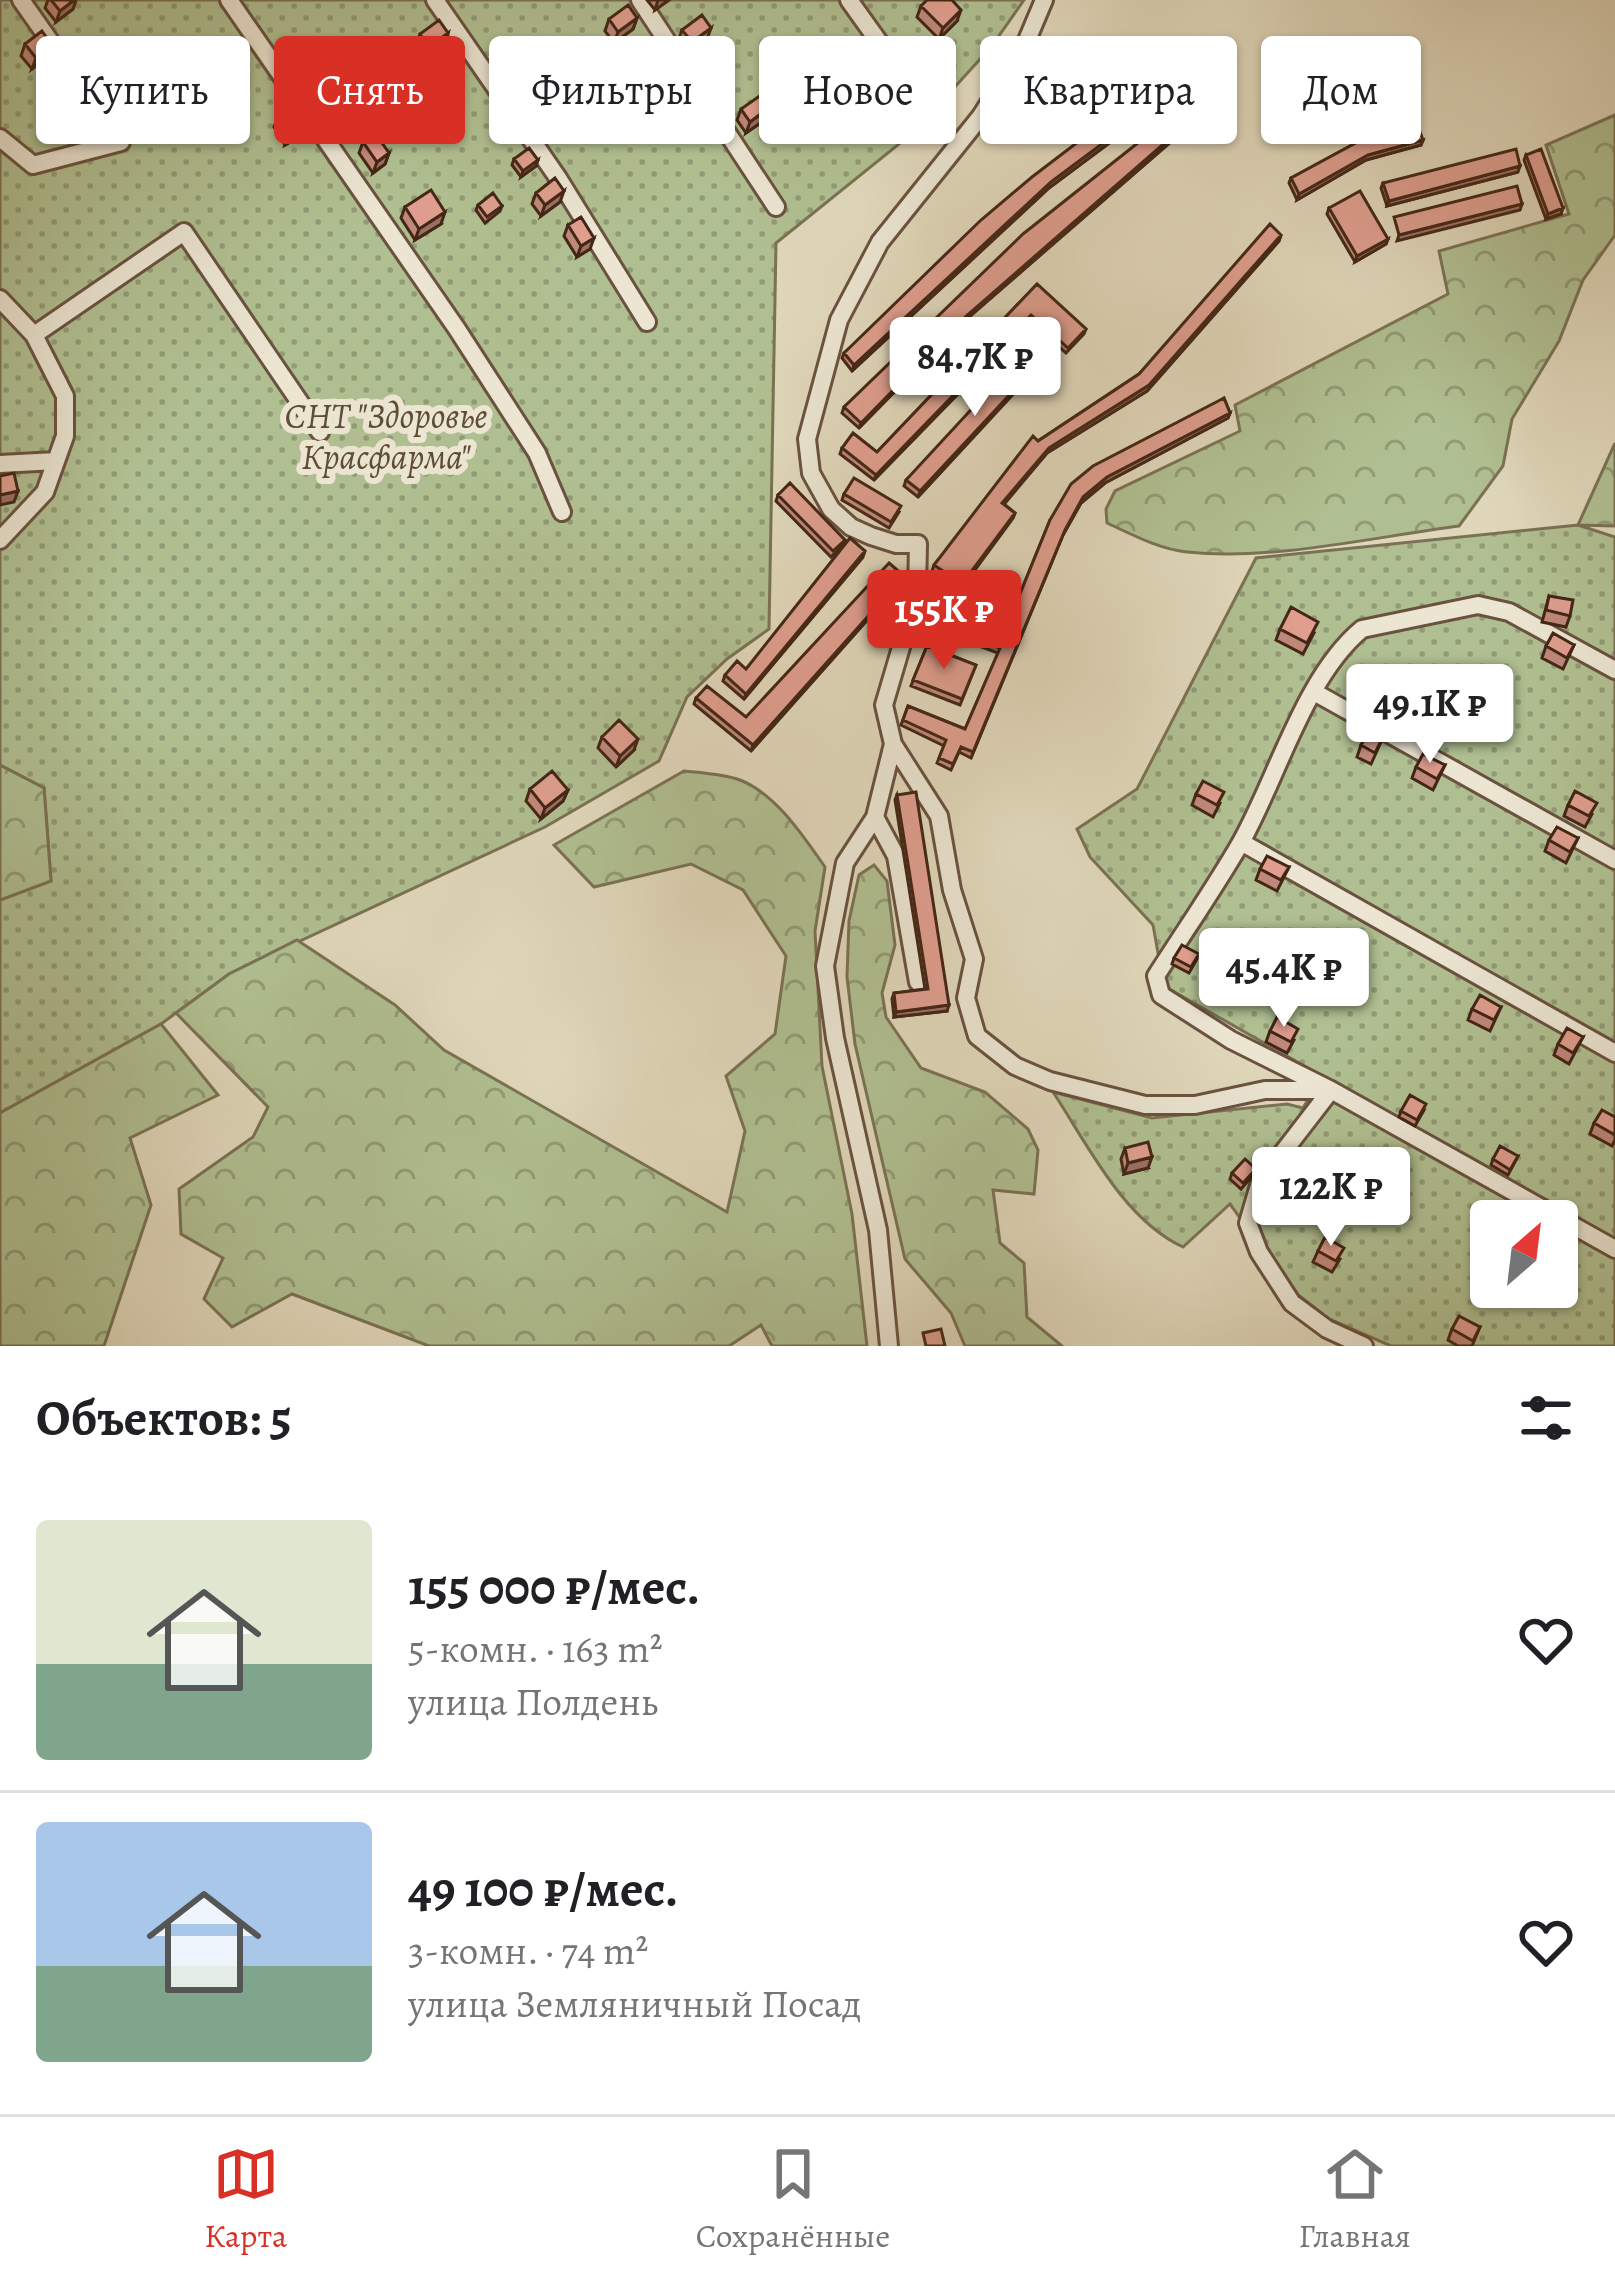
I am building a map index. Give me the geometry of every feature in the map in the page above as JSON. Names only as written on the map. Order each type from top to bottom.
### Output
[{"type":"street","points":[[0,138],[33,165],[121,142],[21,0]]},
{"type":"street","points":[[229,0],[457,329],[537,453],[562,512]]},
{"type":"street","points":[[436,0],[558,178],[647,322]]},
{"type":"street","points":[[640,0],[776,207]]},
{"type":"street","points":[[849,0],[875,36]]},
{"type":"street","points":[[1044,0],[1025,45],[981,116],[880,242],[838,320],[807,439],[811,473],[831,509],[851,526],[896,544],[919,544],[917,593],[884,705],[893,744],[939,816],[952,890],[974,959],[966,998],[977,1036],[1015,1066],[1050,1081],[1145,1105],[1195,1106],[1265,1090],[1330,1090]]},
{"type":"street","points":[[34,335],[184,232],[320,433]]},
{"type":"street","points":[[0,299],[34,335],[64,396],[65,436],[45,492],[0,540]]},
{"type":"street","points":[[0,464],[56,461]]},
{"type":"street","points":[[1615,670],[1509,612],[1478,605],[1362,629],[1349,640],[1314,692],[1240,842],[1156,976],[1161,995],[1231,1040],[1615,1249]]},
{"type":"street","points":[[1314,692],[1615,860]]},
{"type":"street","points":[[889,1346],[878,1230],[835,1037],[825,966],[845,863],[875,818],[893,744]]},
{"type":"street","points":[[875,818],[896,856],[918,982]]},
{"type":"street","points":[[1240,842],[1615,1053]]},
{"type":"street","points":[[1330,1090],[1260,1182],[1248,1223],[1259,1252],[1292,1303],[1327,1329],[1364,1346]]},
{"type":"green space","name":"СНТ \"Здоровье Красфарма\"","points":[[0,0],[1024,0],[999,36],[980,36],[980,59],[956,86],[956,36],[759,36],[759,144],[899,144],[776,243],[769,629],[727,659],[687,697],[659,761],[545,827],[229,974],[161,1024],[0,1113],[0,900],[51,881],[44,788],[0,765]]},
{"type":"green space","points":[[1615,115],[1615,235],[1583,280],[1559,341],[1512,419],[1503,466],[1459,526],[1288,551],[1220,554],[1166,548],[1107,523],[1106,509],[1115,491],[1240,431],[1235,405],[1448,294],[1439,251],[1569,214],[1546,145]]},
{"type":"green space","points":[[1615,443],[1615,526],[1578,525]]},
{"type":"green space","points":[[1578,525],[1615,537],[1615,1346],[1391,1346],[1329,1319],[1292,1290],[1230,1204],[1183,1247],[1125,1200],[1053,1092],[1152,1118],[1287,1104],[1303,1108],[1322,1076],[1164,986],[1153,925],[1090,857],[1077,829],[1137,789],[1256,558]]},
{"type":"green space","points":[[0,765],[44,788],[51,881],[0,900]]},
{"type":"green space","points":[[684,771],[727,776],[766,795],[825,867],[815,931],[822,1066],[852,1214],[867,1346],[772,1346],[761,1325],[729,1346],[429,1346],[292,1294],[232,1327],[204,1299],[223,1258],[181,1234],[179,1189],[253,1137],[268,1107],[176,1013],[229,974],[297,940],[395,1005],[444,1050],[727,1212],[745,1131],[726,1076],[775,1034],[786,956],[743,890],[691,864],[594,887],[554,845]]},
{"type":"green space","points":[[874,865],[887,881],[895,945],[882,993],[886,1017],[921,1068],[985,1092],[1028,1129],[1038,1150],[1034,1194],[993,1190],[1000,1243],[1024,1263],[1027,1317],[1062,1346],[965,1346],[951,1313],[905,1259],[855,1044],[847,977],[849,921],[859,875]]},
{"type":"green space","points":[[161,1024],[218,1095],[130,1138],[151,1205],[104,1346],[0,1346],[0,1113]]},
{"type":"building","points":[[51,0],[74,0],[60,11]]},
{"type":"building","points":[[927,0],[952,0],[961,10],[943,28],[921,6]]},
{"type":"building","points":[[628,5],[637,18],[618,32],[609,19]]},
{"type":"building","points":[[702,15],[711,28],[700,36],[687,36],[682,30]]},
{"type":"building","points":[[439,20],[448,33],[444,36],[420,34]]},
{"type":"building","points":[[42,31],[46,36],[36,36],[36,58],[25,44]]},
{"type":"building","points":[[759,96],[759,115],[750,122],[741,109]]},
{"type":"building","points":[[364,144],[383,144],[389,153],[377,162]]},
{"type":"building","points":[[1075,144],[1102,144],[1051,182],[854,365],[844,353],[1032,177]]},
{"type":"building","points":[[1137,144],[1164,144],[964,318],[861,423],[844,407],[1023,234]]},
{"type":"building","points":[[1354,144],[1408,144],[1368,155],[1299,194],[1291,178]]},
{"type":"building","points":[[529,148],[538,160],[523,171],[514,159]]},
{"type":"building","points":[[1516,149],[1520,166],[1389,201],[1383,183]]},
{"type":"building","points":[[1541,149],[1563,208],[1548,214],[1526,155]]},
{"type":"building","points":[[555,178],[564,191],[545,205],[536,193]]},
{"type":"building","points":[[1517,186],[1522,204],[1399,235],[1394,217]]},
{"type":"building","points":[[431,190],[445,212],[419,229],[405,207]]},
{"type":"building","points":[[1360,191],[1388,239],[1357,256],[1329,208]]},
{"type":"building","points":[[493,193],[502,206],[487,217],[478,205]]},
{"type":"building","points":[[581,217],[594,238],[581,246],[568,225]]},
{"type":"building","points":[[1270,224],[1281,235],[1149,385],[1049,448],[1002,503],[1015,513],[962,584],[934,565],[1033,436],[1038,441],[1139,374]]},
{"type":"building","points":[[1037,284],[1086,329],[1068,348],[1031,315],[876,475],[842,448],[853,433],[877,452]]},
{"type":"building","points":[[1029,347],[1042,360],[920,491],[906,480]]},
{"type":"building","points":[[1224,398],[1230,413],[1107,477],[1083,497],[973,752],[961,747],[953,764],[939,758],[946,740],[903,720],[908,706],[965,729],[1000,648],[928,621],[933,603],[1005,631],[1050,520],[1071,484],[1093,466]]},
{"type":"building","points":[[14,473],[18,491],[0,495],[0,476]]},
{"type":"building","points":[[854,478],[901,506],[891,522],[844,494]]},
{"type":"building","points":[[790,483],[845,540],[833,551],[778,495]]},
{"type":"building","points":[[850,538],[865,551],[746,694],[725,675],[737,661],[746,669]]},
{"type":"building","points":[[889,563],[904,576],[753,745],[696,698],[707,686],[746,717]]},
{"type":"building","points":[[1549,596],[1573,600],[1570,616],[1546,610]]},
{"type":"building","points":[[1291,607],[1318,622],[1307,643],[1280,629]]},
{"type":"building","points":[[1553,633],[1574,645],[1567,658],[1546,646]]},
{"type":"building","points":[[927,646],[976,665],[962,699],[913,680]]},
{"type":"building","points":[[619,720],[638,739],[620,756],[602,737]]},
{"type":"building","points":[[1373,724],[1386,731],[1375,753],[1361,745]]},
{"type":"building","points":[[1423,754],[1445,765],[1437,779],[1416,767]]},
{"type":"building","points":[[552,771],[568,790],[545,808],[530,789]]},
{"type":"building","points":[[1203,781],[1224,792],[1217,805],[1196,794]]},
{"type":"building","points":[[1575,791],[1597,803],[1589,816],[1568,805]]},
{"type":"building","points":[[916,792],[949,1005],[896,1012],[894,993],[928,989],[897,795]]},
{"type":"building","points":[[1557,827],[1578,838],[1570,852],[1549,840]]},
{"type":"building","points":[[1267,856],[1289,867],[1281,880],[1260,869]]},
{"type":"building","points":[[1182,945],[1199,954],[1191,967],[1174,958]]},
{"type":"building","points":[[1480,995],[1501,1007],[1494,1020],[1472,1009]]},
{"type":"building","points":[[1277,1017],[1298,1029],[1291,1042],[1270,1031]]},
{"type":"building","points":[[1567,1028],[1583,1037],[1573,1053],[1558,1044]]},
{"type":"building","points":[[1410,1095],[1426,1104],[1417,1120],[1401,1111]]},
{"type":"building","points":[[1602,1110],[1615,1117],[1615,1135],[1594,1123]]},
{"type":"building","points":[[1148,1142],[1152,1157],[1128,1163],[1125,1148]]},
{"type":"building","points":[[1500,1146],[1518,1156],[1510,1170],[1493,1159]]},
{"type":"building","points":[[1245,1159],[1256,1169],[1243,1183],[1232,1173]]},
{"type":"building","points":[[1387,1168],[1408,1180],[1396,1202],[1375,1190]]},
{"type":"building","points":[[1325,1237],[1344,1248],[1336,1261],[1318,1251]]},
{"type":"building","points":[[1459,1316],[1480,1327],[1473,1341],[1452,1329]]},
{"type":"building","points":[[941,1329],[945,1346],[926,1346],[923,1333]]}]
